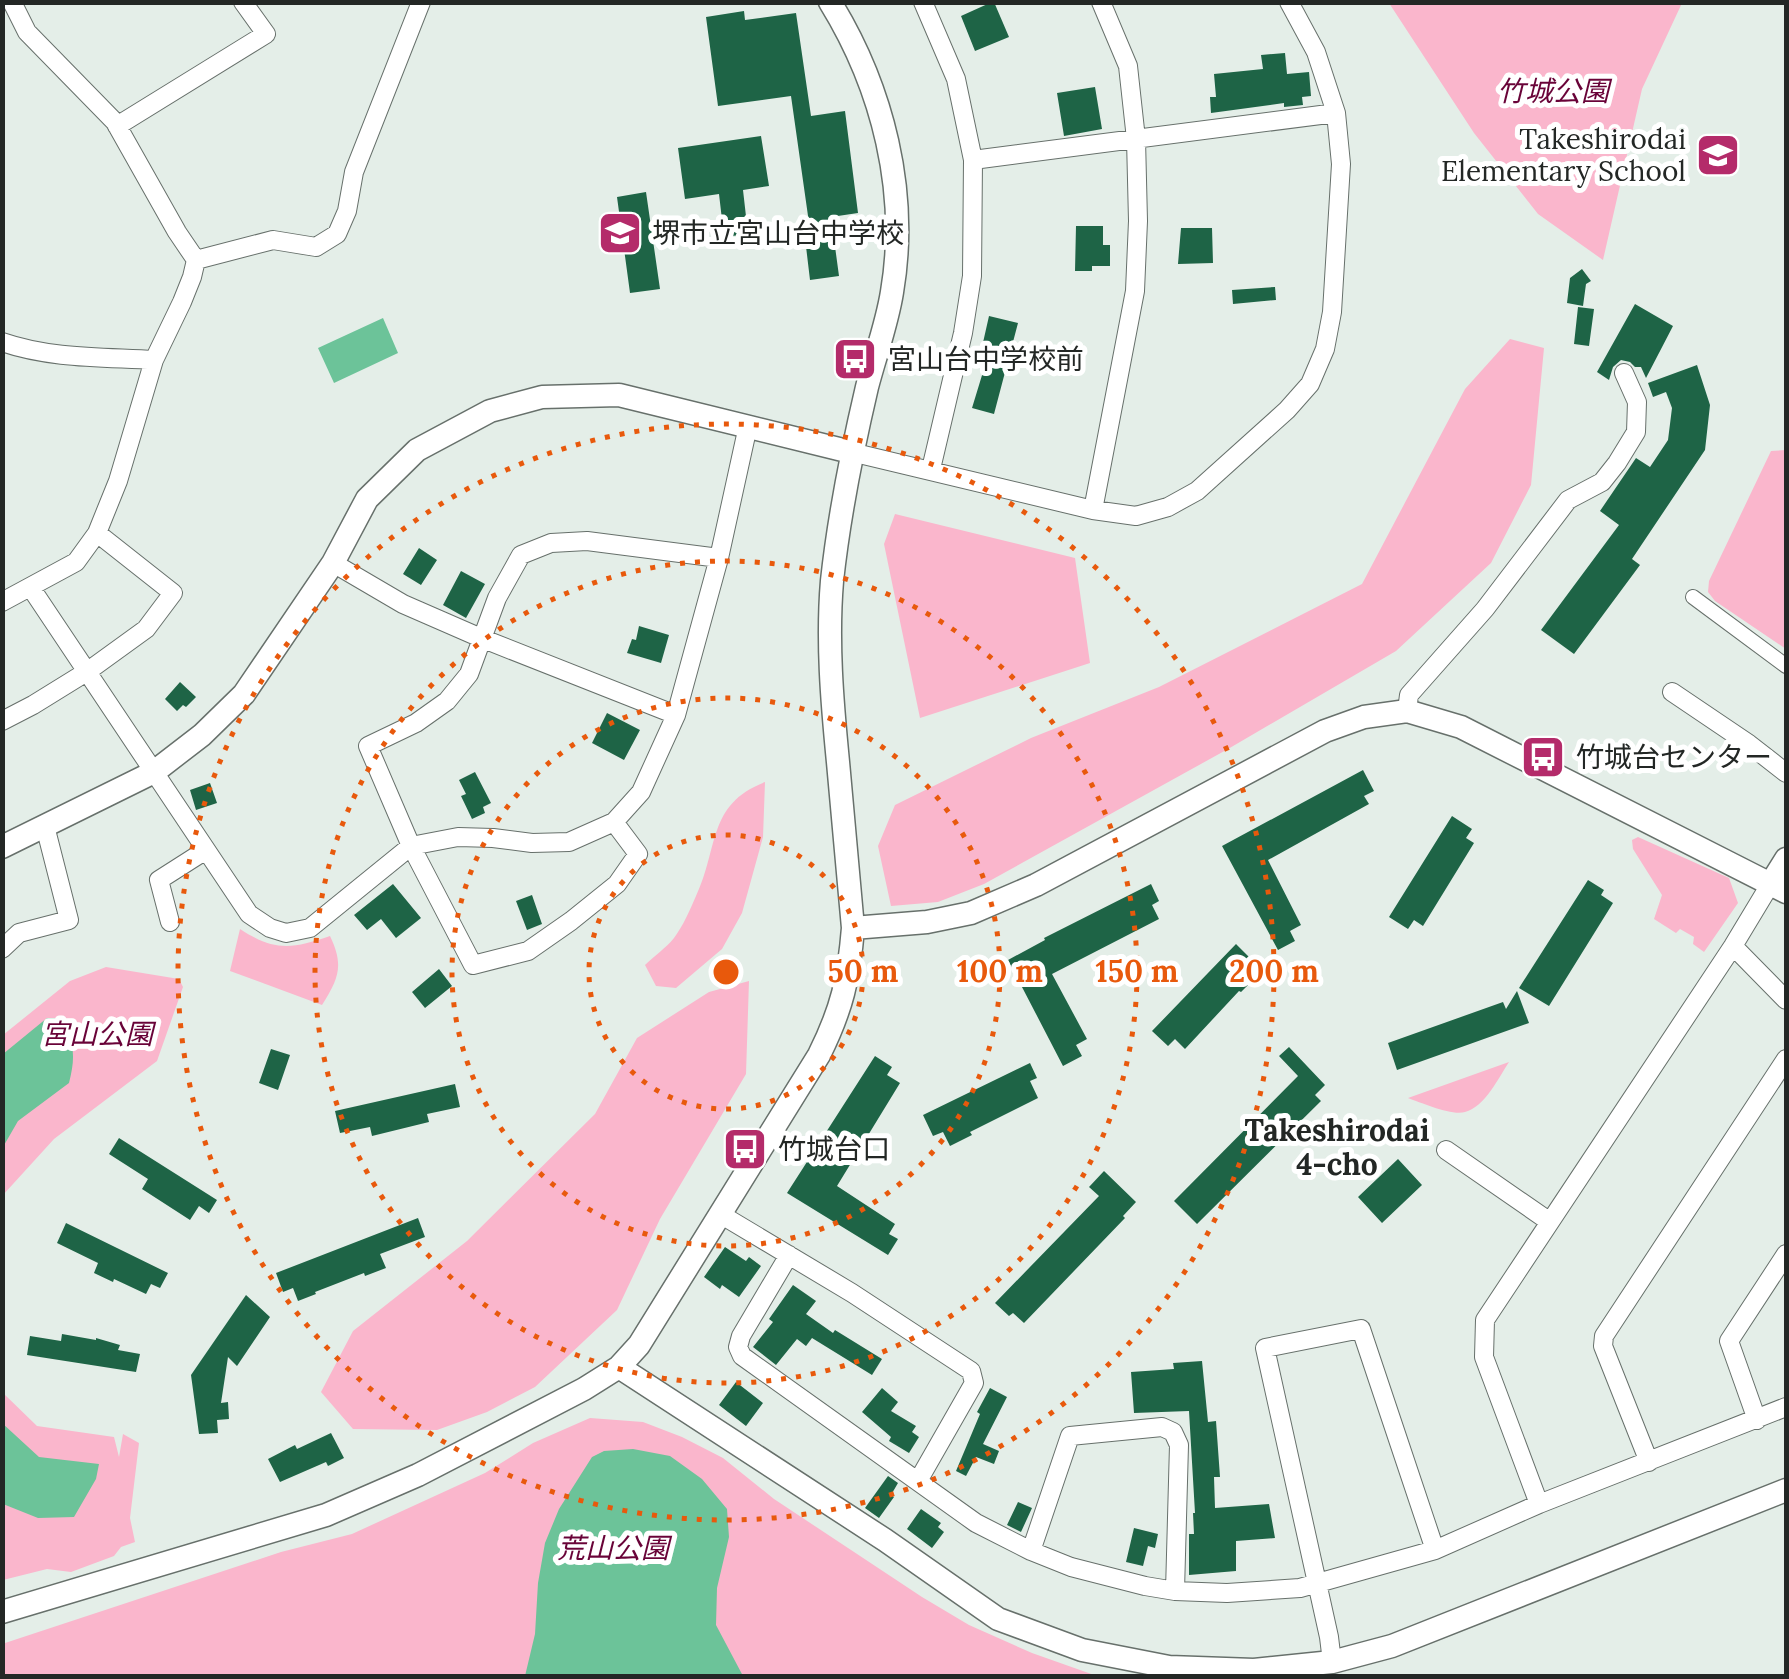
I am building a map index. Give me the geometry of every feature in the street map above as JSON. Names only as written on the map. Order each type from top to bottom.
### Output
[{"type":"street","points":[[117,126],[266,34],[243,2]]},
{"type":"street","points":[[196,260],[273,240],[316,247],[337,234],[347,210],[354,172],[421,2]]},
{"type":"street","points":[[2,1612],[326,1515],[418,1475],[620,1367],[639,1345],[819,1055],[836,1021],[850,969],[853,928],[829,669],[832,582],[852,452],[892,292],[896,246],[890,153],[874,94],[830,2]]},
{"type":"street","points":[[924,2],[956,78],[974,160],[972,276],[963,333],[930,469]]},
{"type":"street","points":[[1093,510],[1135,291],[1138,221],[1136,139],[1128,66],[1102,2]]},
{"type":"street","points":[[2,848],[154,772],[202,735],[244,694],[332,563],[368,499],[418,450],[490,411],[542,397],[619,395],[1093,510],[1136,516],[1168,507],[1197,491],[1287,410],[1310,384],[1324,349],[1332,312],[1341,164],[1336,113],[1316,52],[1289,2]]},
{"type":"street","points":[[2,602],[76,562],[98,533],[118,481],[154,360],[182,302],[196,260],[117,126],[27,32],[16,4]]},
{"type":"street","points":[[974,160],[1336,113]]},
{"type":"street","points":[[2,342],[25,350],[69,356],[154,360]]},
{"type":"street","points":[[1407,711],[1408,695],[1485,609],[1568,500],[1602,482],[1617,463],[1636,432],[1636,402],[1624,373]]},
{"type":"street","points":[[31,588],[249,914],[286,933],[310,928],[412,846],[458,836],[532,844],[569,842],[614,822],[641,792],[676,714],[719,558],[748,426]]},
{"type":"street","points":[[2,721],[88,671],[146,629],[173,593],[98,533]]},
{"type":"street","points":[[614,822],[638,854],[617,884],[528,951],[473,966],[412,846],[368,746],[416,724],[447,701],[470,674],[496,598],[521,555],[551,542],[587,541],[719,558]]},
{"type":"street","points":[[332,563],[403,604],[676,714]]},
{"type":"street","points":[[1693,597],[1786,666]]},
{"type":"street","points":[[1672,692],[1786,773]]},
{"type":"street","points":[[853,928],[927,922],[971,913],[1036,886],[1324,731],[1364,717],[1407,711],[1461,727],[1779,887]]},
{"type":"street","points":[[2,950],[19,933],[69,920],[45,826]]},
{"type":"street","points":[[170,922],[160,880],[206,850]]},
{"type":"street","points":[[1539,1504],[1484,1357],[1485,1320],[1733,946],[1779,887],[1786,859]]},
{"type":"street","points":[[1733,946],[1786,1000]]},
{"type":"street","points":[[1649,1462],[1603,1346],[1604,1336],[1786,1059]]},
{"type":"street","points":[[1446,1150],[1550,1222]]},
{"type":"street","points":[[720,1214],[972,1371],[974,1383],[918,1481]]},
{"type":"street","points":[[1757,1420],[1729,1342],[1786,1254]]},
{"type":"street","points":[[789,1256],[740,1336],[738,1347],[742,1356],[976,1523],[1071,1566],[1175,1591],[1227,1593],[1300,1588],[1435,1550],[1539,1504],[1786,1408]]},
{"type":"street","points":[[1334,1669],[1265,1348],[1361,1330],[1435,1550]]},
{"type":"street","points":[[620,1367],[885,1540],[998,1619],[1082,1650],[1170,1666],[1334,1669],[1786,1490]]},
{"type":"street","points":[[1032,1551],[1070,1436],[1162,1428],[1173,1432],[1178,1445],[1175,1591]]},
{"type":"green space","name":"竹城公園","points":[[1389,3],[1682,3],[1642,89],[1603,260],[1538,214],[1474,133]]},
{"type":"green space","points":[[1510,339],[1544,348],[1531,485],[1491,563],[1396,651],[984,884],[938,902],[891,906],[878,846],[895,805],[1031,738],[1159,687],[1362,584],[1465,389]]},
{"type":"green space","points":[[1786,450],[1786,649],[1715,601],[1708,592],[1709,581],[1771,451]]},
{"type":"green space","points":[[895,514],[1075,558],[1090,663],[920,718],[884,544]]},
{"type":"green space","points":[[765,782],[763,837],[742,913],[722,949],[676,988],[656,986],[645,965],[671,942],[683,923],[724,815],[746,791]]},
{"type":"green space","points":[[1638,837],[1729,878],[1738,903],[1704,952],[1693,944],[1694,937],[1680,929],[1676,933],[1654,919],[1662,895],[1633,849],[1632,840]]},
{"type":"green space","points":[[240,929],[263,942],[284,946],[330,936],[338,971],[322,1005],[230,971]]},
{"type":"green space","name":"宮山公園","points":[[106,967],[179,979],[183,987],[157,1061],[54,1139],[3,1195],[3,1035],[70,981]]},
{"type":"green space","points":[[749,981],[746,1074],[660,1219],[617,1310],[535,1387],[487,1412],[437,1430],[353,1429],[321,1392],[353,1331],[467,1241],[595,1114],[637,1038],[709,992]]},
{"type":"green space","points":[[1509,1062],[1485,1098],[1465,1112],[1445,1111],[1408,1098]]},
{"type":"green space","points":[[2,1392],[37,1426],[114,1437],[119,1457],[123,1434],[139,1443],[130,1518],[135,1542],[121,1547],[114,1556],[71,1572],[47,1569],[3,1580]]},
{"type":"green space","name":"荒山公園","points":[[590,1418],[643,1422],[682,1437],[723,1458],[774,1499],[969,1625],[1097,1676],[3,1676],[2,1644],[281,1552],[352,1534],[485,1473],[533,1443]]},
{"type":"shaded area","points":[[383,318],[398,353],[334,383],[318,348]]},
{"type":"shaded area","points":[[47,1018],[62,1018],[69,1035],[73,1057],[69,1083],[18,1121],[3,1147],[3,1054]]},
{"type":"shaded area","points":[[2,1423],[39,1457],[99,1464],[96,1479],[74,1517],[38,1518],[3,1504]]},
{"type":"shaded area","points":[[633,1449],[670,1456],[702,1479],[727,1509],[729,1537],[717,1588],[716,1625],[743,1676],[525,1676],[535,1634],[545,1543],[559,1509],[592,1457],[604,1451]]},
{"type":"building","points":[[992,2],[1009,37],[975,51],[961,16]]},
{"type":"building","points":[[744,11],[745,20],[796,13],[811,116],[845,111],[858,213],[831,217],[839,276],[810,280],[805,238],[811,237],[791,96],[718,106],[706,17]]},
{"type":"building","points":[[1285,53],[1287,74],[1309,72],[1311,96],[1302,97],[1303,105],[1284,107],[1284,103],[1211,113],[1210,97],[1216,97],[1214,74],[1263,69],[1261,55]]},
{"type":"building","points":[[1095,87],[1102,129],[1064,136],[1057,93]]},
{"type":"building","points":[[761,136],[769,186],[743,190],[748,234],[724,237],[719,194],[685,199],[678,148]]},
{"type":"building","points":[[646,192],[660,289],[630,293],[617,197]]},
{"type":"building","points":[[1076,226],[1103,226],[1103,245],[1110,245],[1110,266],[1075,271]]},
{"type":"building","points":[[1181,228],[1212,228],[1213,263],[1178,264]]},
{"type":"building","points":[[1582,269],[1591,281],[1586,284],[1583,306],[1567,303],[1570,278]]},
{"type":"building","points":[[1275,287],[1276,300],[1233,304],[1232,290]]},
{"type":"building","points":[[1635,304],[1673,326],[1646,378],[1641,367],[1621,360],[1613,367],[1609,380],[1597,372]]},
{"type":"building","points":[[1578,307],[1594,309],[1589,346],[1574,344]]},
{"type":"building","points":[[989,316],[1018,323],[994,414],[972,408],[990,349],[982,347]]},
{"type":"building","points":[[1697,365],[1710,405],[1705,450],[1632,559],[1640,565],[1574,654],[1541,630],[1619,525],[1600,511],[1636,458],[1650,467],[1668,440],[1672,408],[1666,392],[1653,397],[1648,383]]},
{"type":"building","points":[[419,548],[437,560],[421,585],[403,574]]},
{"type":"building","points":[[461,571],[485,584],[466,618],[443,605]]},
{"type":"building","points":[[639,626],[669,635],[661,663],[627,653]]},
{"type":"building","points":[[180,682],[196,697],[177,711],[165,699]]},
{"type":"building","points":[[607,713],[640,730],[624,760],[592,743]]},
{"type":"building","points":[[1363,770],[1374,791],[1364,796],[1369,804],[1268,860],[1301,925],[1290,931],[1295,941],[1278,950],[1222,846]]},
{"type":"building","points":[[475,772],[491,803],[483,807],[485,813],[472,819],[461,796],[466,794],[459,780]]},
{"type":"building","points":[[210,783],[217,803],[196,810],[190,790]]},
{"type":"building","points":[[1452,816],[1472,829],[1466,838],[1474,843],[1423,926],[1414,920],[1408,929],[1389,917]]},
{"type":"building","points":[[1588,880],[1604,890],[1601,895],[1613,903],[1549,1006],[1519,988]]},
{"type":"building","points":[[393,884],[421,918],[396,938],[381,919],[367,930],[354,915]]},
{"type":"building","points":[[1151,884],[1159,901],[1152,905],[1159,919],[1052,974],[1087,1039],[1076,1045],[1082,1056],[1063,1066],[1008,960]]},
{"type":"building","points":[[532,895],[542,924],[527,930],[516,901]]},
{"type":"building","points":[[1236,944],[1251,959],[1245,966],[1256,977],[1185,1049],[1175,1039],[1168,1046],[1152,1031]]},
{"type":"building","points":[[439,969],[452,986],[425,1008],[412,992]]},
{"type":"building","points":[[1517,991],[1529,1023],[1397,1070],[1388,1043],[1503,1002],[1506,1009]]},
{"type":"building","points":[[1289,1047],[1325,1085],[1315,1095],[1321,1101],[1197,1224],[1174,1201],[1298,1076],[1279,1056]]},
{"type":"building","points":[[271,1049],[290,1055],[278,1090],[259,1083]]},
{"type":"building","points":[[875,1056],[892,1067],[887,1075],[900,1083],[837,1186],[895,1224],[889,1234],[898,1239],[888,1255],[787,1193]]},
{"type":"building","points":[[1030,1063],[1037,1078],[1030,1081],[1038,1098],[950,1146],[943,1132],[933,1136],[923,1115]]},
{"type":"building","points":[[455,1084],[460,1107],[427,1114],[429,1122],[372,1136],[370,1127],[340,1133],[335,1111]]},
{"type":"building","points":[[119,1138],[217,1200],[209,1213],[199,1206],[190,1220],[142,1189],[148,1179],[109,1154]]},
{"type":"building","points":[[1398,1159],[1422,1185],[1382,1223],[1358,1197]]},
{"type":"building","points":[[1104,1171],[1136,1202],[1024,1323],[1013,1313],[1009,1316],[995,1303],[1099,1196],[1089,1187]]},
{"type":"building","points":[[418,1218],[425,1237],[380,1254],[386,1268],[365,1276],[364,1273],[298,1301],[293,1288],[283,1292],[276,1273]]},
{"type":"building","points":[[66,1223],[168,1273],[160,1288],[151,1284],[146,1294],[94,1273],[98,1263],[57,1243]]},
{"type":"building","points":[[725,1247],[761,1266],[739,1297],[704,1277]]},
{"type":"building","points":[[793,1285],[816,1301],[806,1314],[882,1359],[872,1375],[812,1338],[806,1346],[797,1339],[776,1365],[753,1347],[773,1322],[769,1319]]},
{"type":"building","points":[[246,1295],[270,1317],[237,1366],[228,1357],[221,1403],[228,1402],[229,1419],[217,1420],[218,1433],[199,1434],[191,1375]]},
{"type":"building","points":[[62,1334],[96,1338],[120,1345],[118,1350],[140,1354],[136,1372],[27,1355],[30,1336],[61,1341]]},
{"type":"building","points":[[1202,1361],[1208,1422],[1216,1421],[1220,1477],[1214,1477],[1215,1508],[1269,1504],[1275,1538],[1236,1541],[1236,1571],[1189,1575],[1189,1534],[1194,1534],[1195,1513],[1189,1411],[1134,1413],[1131,1372],[1174,1369],[1173,1363]]},
{"type":"building","points":[[736,1382],[763,1403],[746,1426],[719,1405]]},
{"type":"building","points":[[882,1388],[898,1402],[891,1411],[916,1426],[912,1432],[919,1437],[909,1453],[889,1441],[891,1437],[862,1412]]},
{"type":"building","points":[[990,1388],[1007,1397],[983,1444],[999,1451],[994,1464],[976,1457],[966,1476],[956,1471]]},
{"type":"building","points":[[331,1433],[344,1458],[280,1482],[268,1459]]},
{"type":"building","points":[[888,1476],[898,1483],[891,1495],[894,1497],[879,1518],[865,1508]]},
{"type":"building","points":[[1018,1502],[1032,1508],[1021,1532],[1007,1525]]},
{"type":"building","points":[[921,1509],[941,1523],[938,1527],[944,1532],[932,1548],[907,1529]]},
{"type":"building","points":[[1134,1528],[1158,1534],[1155,1548],[1148,1546],[1143,1566],[1126,1562]]},
{"type":"place","name":"Takeshirodai Elementary School","points":[[1718,155]]},
{"type":"place","name":"堺市立宮山台中学校","points":[[620,233]]},
{"type":"place","name":"宮山台中学校前","points":[[855,359]]},
{"type":"place","name":"竹城台センター","points":[[1543,757]]},
{"type":"place","name":"竹城台口","points":[[745,1149]]},
{"type":"district","name":"Takeshirodai 4-cho","points":[[1337,1148]]}]
